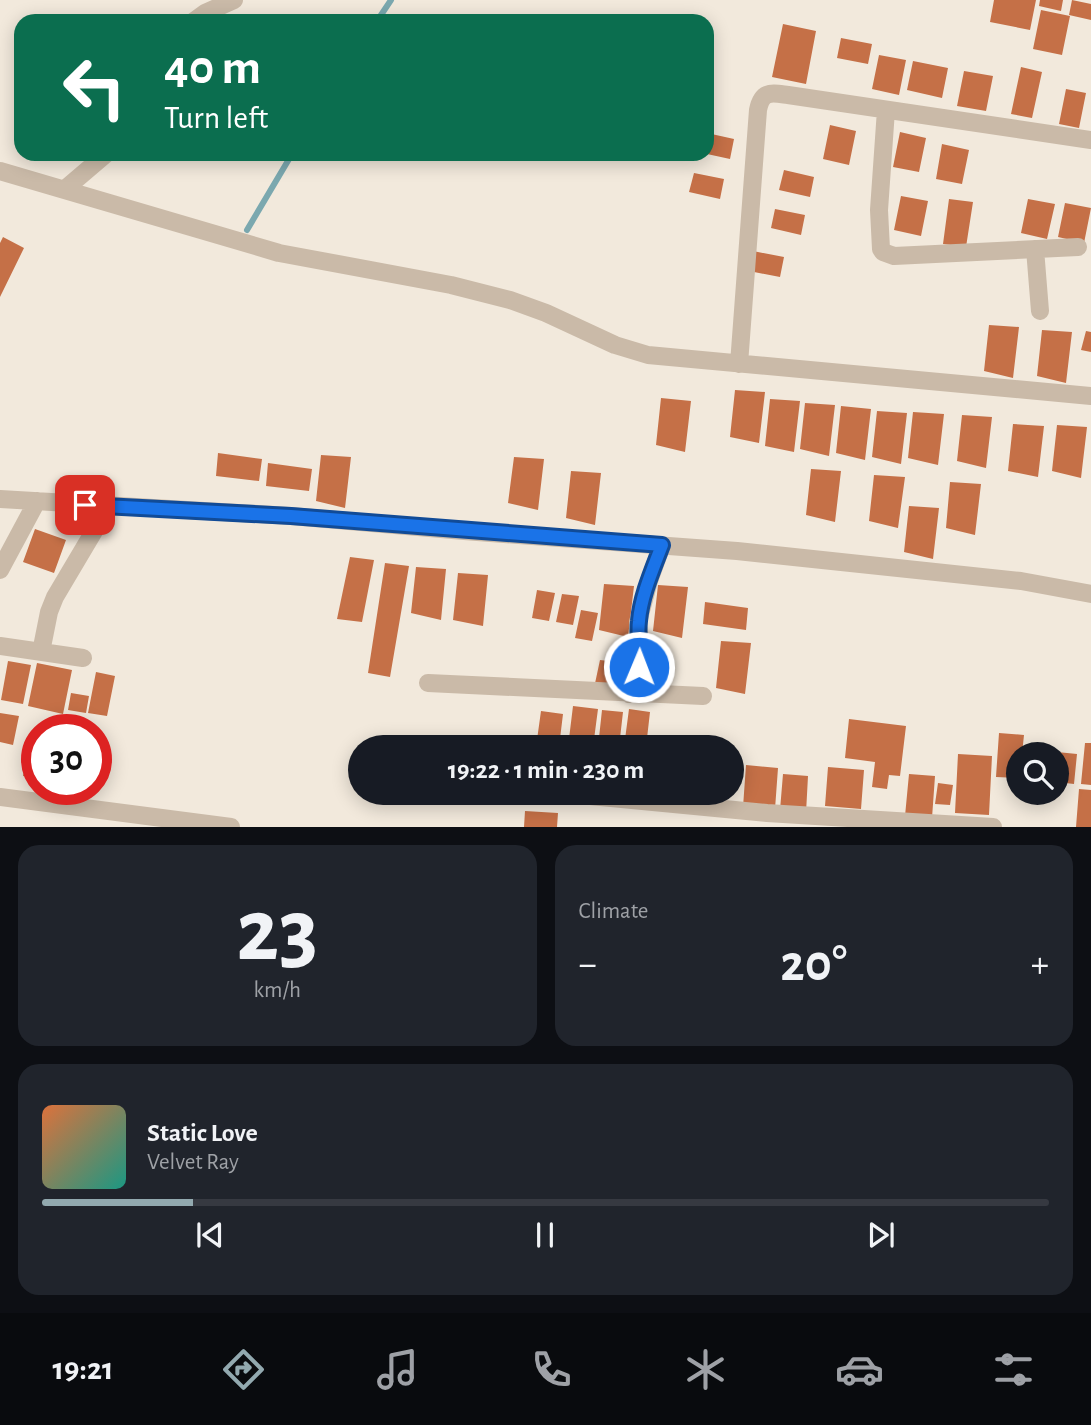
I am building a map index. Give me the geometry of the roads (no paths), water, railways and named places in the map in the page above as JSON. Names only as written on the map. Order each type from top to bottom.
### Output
[{"type":"street","points":[[203,14],[234,0]]},
{"type":"street","points":[[739,364],[760,102],[766,95],[772,93],[1091,141]]},
{"type":"street","points":[[886,110],[879,210],[883,252],[894,256],[1077,247]]},
{"type":"street","points":[[65,190],[98,161]]},
{"type":"street","points":[[3,178],[65,190],[279,253],[451,285],[510,300],[546,313],[615,345],[648,355],[1091,396]]},
{"type":"street","points":[[1035,249],[1040,311]]},
{"type":"street","points":[[0,499],[291,516],[737,551],[1021,581],[1091,594]]},
{"type":"street","points":[[0,570],[37,501]]},
{"type":"street","points":[[41,652],[49,612],[55,597],[109,506]]},
{"type":"street","points":[[629,694],[640,660],[638,622],[662,545]]},
{"type":"street","points":[[0,646],[83,658]]},
{"type":"street","points":[[428,683],[703,696]]},
{"type":"street","points":[[0,797],[231,827]]},
{"type":"street","points":[[684,805],[993,827]]},
{"type":"waterway","points":[[382,14],[391,0]]},
{"type":"waterway","points":[[247,230],[288,161]]}]
